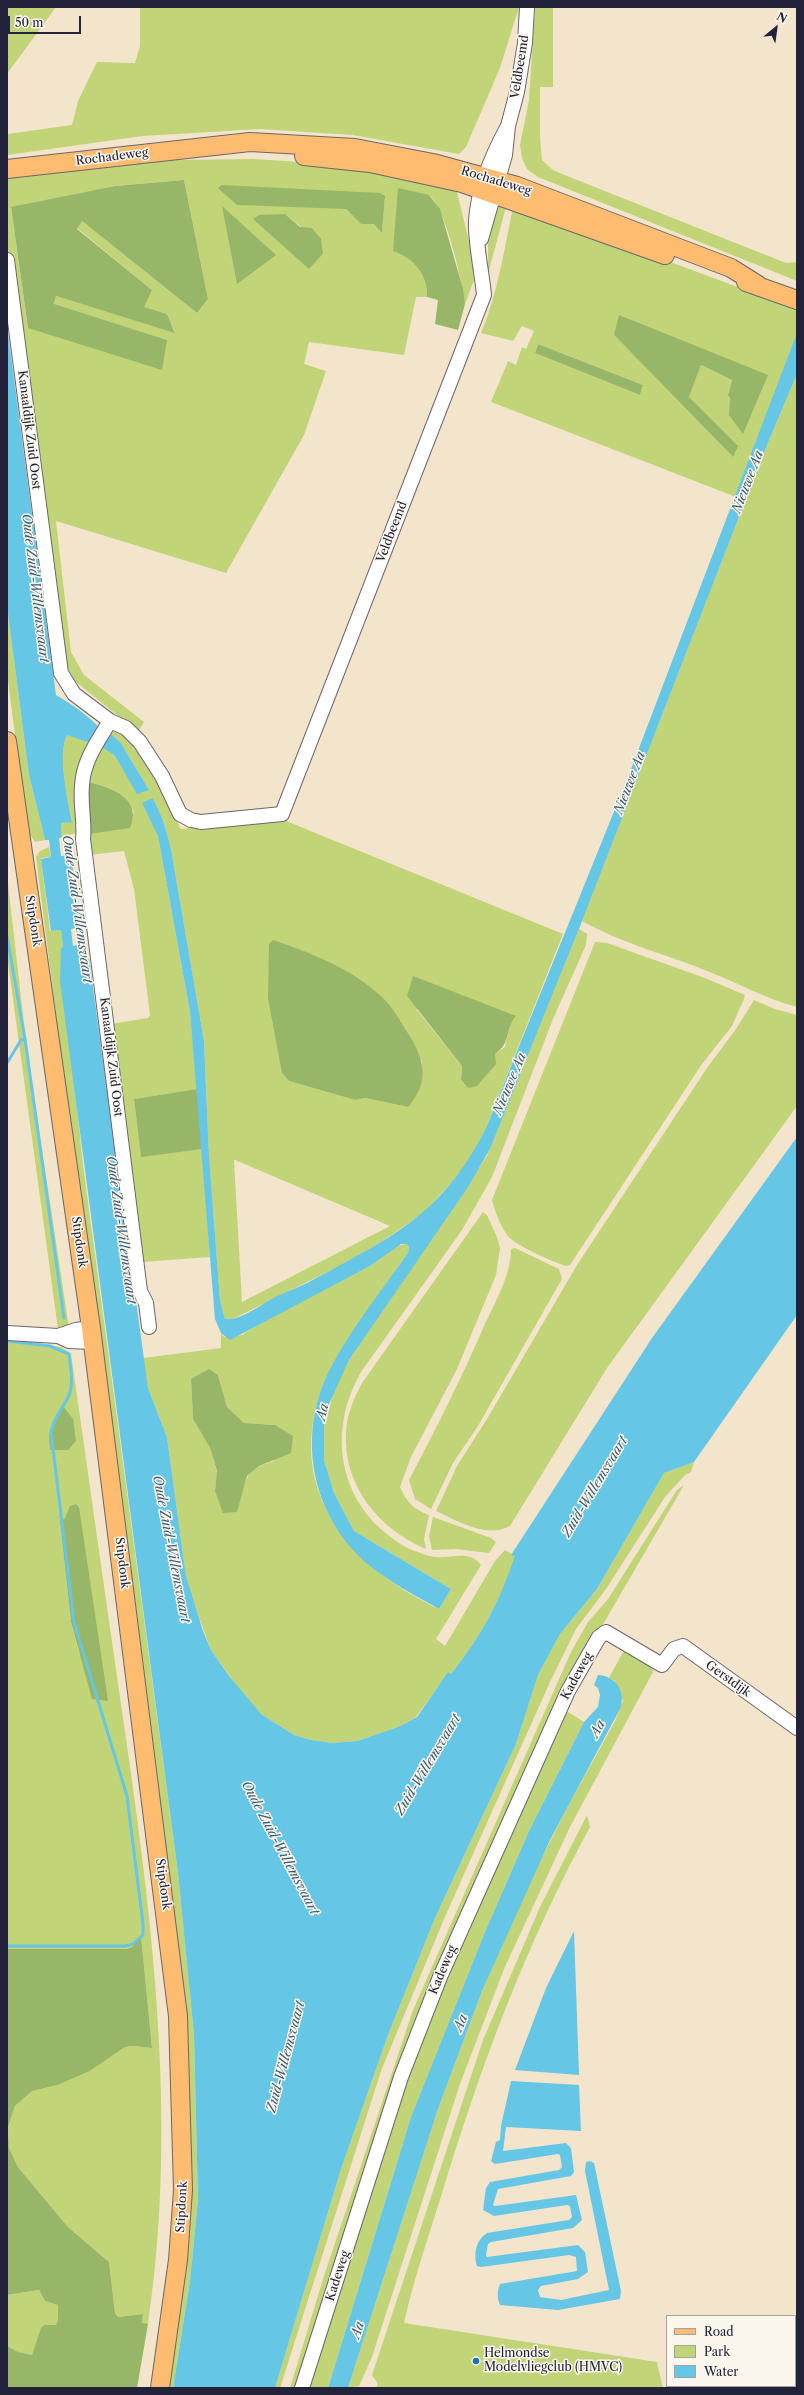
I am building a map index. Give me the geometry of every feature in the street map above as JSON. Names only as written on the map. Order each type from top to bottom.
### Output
[{"type":"main road","name":"Rochadeweg","points":[[9,169],[218,147],[250,142],[356,148],[433,163],[728,278],[758,284],[797,300]]},
{"type":"main road","name":"Stipdonk","points":[[7,741],[92,1335],[178,2016],[183,2190],[178,2260],[160,2388]]},
{"type":"street","name":"Veldbeemd","points":[[282,814],[484,295],[476,222],[508,126],[524,55],[527,7]]},
{"type":"street","name":"Kanaaldijk Zuid Oost","points":[[7,260],[61,673],[74,694],[110,721],[126,728],[140,742],[162,776],[180,814],[191,820],[201,822],[282,814]]},
{"type":"street","name":"Kanaaldijk Zuid Oost","points":[[110,721],[87,760],[82,785],[85,825],[82,839],[140,1291],[146,1303],[149,1328]]},
{"type":"street","points":[[7,1333],[58,1336],[73,1342],[92,1335]]},
{"type":"street","name":"Kadeweg","points":[[302,2388],[402,2077],[437,1984],[568,1691],[599,1638],[606,1632],[662,1665]]},
{"type":"street","name":"Gerstdijk","points":[[662,1665],[674,1649],[683,1646],[797,1728]]},
{"type":"green space","points":[[7,7],[56,7],[7,74]]},
{"type":"green space","points":[[140,7],[519,7],[500,68],[466,147],[459,154],[352,135],[260,129],[143,136],[7,155],[7,134],[72,125],[78,101],[97,62],[135,63],[140,46]]},
{"type":"green space","points":[[535,7],[553,7],[553,87],[540,87],[540,138],[542,160],[553,170],[567,176],[786,263],[797,262],[797,281],[538,177],[527,169],[522,158],[520,145],[529,100]]},
{"type":"green space","points":[[254,159],[330,164],[456,188],[471,249],[474,280],[465,304],[457,263],[447,229],[435,202],[429,195],[402,254],[413,262],[421,272],[427,290],[427,297],[416,297],[404,355],[309,342],[304,364],[326,371],[304,435],[226,573],[56,521],[71,652],[84,675],[144,722],[138,732],[75,681],[64,660],[7,252],[7,177],[169,160]],"holes":[[[184,180],[208,299],[197,313],[82,221],[77,228],[152,290],[143,307],[167,314],[175,332],[56,296],[54,305],[167,340],[28,328],[11,208],[115,186]],[[385,196],[382,232],[374,224],[361,224],[346,209]],[[285,214],[301,227],[323,254],[309,269]]]},
{"type":"green space","points":[[184,180],[208,299],[197,313],[82,221],[77,229],[152,290],[144,307],[167,314],[175,333],[56,296],[54,304],[167,340],[162,370],[28,328],[11,207],[115,186]]},
{"type":"green space","points":[[222,185],[380,193],[385,196],[382,233],[374,224],[361,224],[346,209],[237,205],[218,188]]},
{"type":"green space","points":[[398,188],[429,195],[440,209],[463,289],[465,304],[458,330],[435,324],[438,300],[427,297],[425,282],[418,268],[407,258],[393,251]]},
{"type":"green space","points":[[500,203],[507,203],[488,274],[488,228]]},
{"type":"green space","points":[[222,206],[276,255],[237,284]]},
{"type":"green space","points":[[513,207],[638,250],[797,309],[797,333],[794,344],[736,497],[491,402],[508,361],[516,365],[522,347],[526,349],[534,331],[522,326],[513,341],[481,333],[492,303],[504,255]],"holes":[[[614,335],[767,375],[729,414],[731,398],[728,394],[732,380],[701,365],[689,397],[733,457]],[[538,344],[643,385],[640,395],[535,353]]]},
{"type":"green space","points":[[285,214],[300,227],[312,228],[321,239],[323,254],[309,269],[253,219],[259,215]]},
{"type":"green space","points":[[619,315],[768,375],[743,434],[729,415],[730,398],[728,395],[732,380],[701,365],[689,397],[738,446],[733,457],[614,335]]},
{"type":"green space","points":[[538,344],[643,385],[640,395],[535,353]]},
{"type":"green space","points":[[797,374],[797,1007],[774,1000],[718,975],[612,936],[582,921],[767,445]]},
{"type":"green space","points":[[7,606],[29,775],[45,840],[35,842],[29,833],[26,820],[7,673]]},
{"type":"green space","points":[[114,731],[125,736],[145,759],[154,773],[181,829],[274,816],[563,934],[486,1128],[474,1152],[455,1179],[422,1214],[363,1254],[233,1319],[225,1319],[220,1300],[209,1156],[204,1041],[171,849],[163,820],[153,798],[152,821],[158,836],[190,1012],[197,1089],[134,1099],[141,1156],[203,1149],[210,1257],[143,1262],[111,1024],[148,1018],[150,1015],[134,889],[124,851],[89,855],[88,834],[105,830],[134,813],[127,800],[122,795],[109,788],[88,782],[89,767],[102,747],[115,756],[130,781],[149,790],[121,743],[111,734]],"holes":[[[416,1009],[510,1023],[505,1047],[461,1079],[462,1066]],[[400,1020],[422,1062],[408,1107],[365,1098],[355,1100],[289,1081],[282,1073]],[[234,1160],[390,1226],[242,1302]]]},
{"type":"green space","points":[[70,734],[90,742],[82,759],[77,777],[76,795],[79,817],[78,828],[76,833],[61,838],[61,823],[72,821],[63,765],[64,744],[67,735]]},
{"type":"green space","points":[[88,782],[115,791],[128,802],[132,809],[133,818],[130,828],[88,834]]},
{"type":"green space","points":[[49,847],[51,857],[41,858],[50,931],[61,930],[63,947],[61,955],[83,1165],[178,1873],[194,2034],[198,2200],[190,2281],[173,2388],[163,2388],[188,2180],[83,1226],[36,857],[40,851]]},
{"type":"green space","points":[[7,875],[27,1050],[69,1328],[58,1329],[7,955]]},
{"type":"green space","points":[[579,929],[587,934],[586,945],[553,1019],[492,1177],[462,1230],[361,1372],[351,1392],[345,1413],[342,1434],[343,1455],[347,1475],[355,1495],[366,1513],[382,1530],[402,1545],[425,1555],[433,1557],[466,1556],[476,1560],[481,1565],[436,1639],[445,1646],[495,1561],[505,1550],[516,1556],[503,1589],[481,1632],[451,1674],[448,1673],[416,1717],[398,1727],[357,1741],[333,1743],[311,1740],[294,1735],[261,1714],[245,1698],[211,1650],[192,1598],[186,1576],[167,1437],[148,1388],[143,1358],[221,1348],[221,1333],[224,1337],[242,1335],[263,1321],[370,1266],[397,1246],[406,1244],[409,1247],[408,1253],[345,1345],[328,1374],[320,1394],[312,1431],[312,1465],[320,1496],[335,1524],[355,1550],[380,1573],[408,1592],[439,1609],[451,1589],[354,1531],[334,1493],[324,1460],[324,1427],[335,1387],[349,1360],[487,1156]],"holes":[[[218,1375],[227,1407],[244,1423],[275,1425],[274,1461],[253,1470],[247,1478],[243,1490],[215,1491],[217,1472],[210,1448],[193,1419],[191,1379]]]},
{"type":"green space","points":[[273,940],[317,956],[345,970],[371,988],[391,1007],[416,1047],[422,1065],[422,1082],[419,1090],[408,1107],[365,1098],[355,1100],[289,1081],[282,1073],[268,998],[269,944]]},
{"type":"green space","points":[[595,942],[607,943],[705,978],[745,995],[732,1026],[702,1064],[570,1265],[566,1266],[534,1253],[511,1239],[500,1223],[492,1200]]},
{"type":"green space","points":[[413,976],[516,1016],[512,1021],[504,1045],[495,1054],[496,1064],[477,1086],[468,1088],[461,1079],[462,1066],[407,996]]},
{"type":"green space","points":[[754,1000],[775,1009],[797,1015],[797,1106],[607,1368],[510,1526],[491,1531],[482,1530],[463,1524],[436,1511],[457,1466],[487,1419],[577,1265],[707,1068],[736,1029]]},
{"type":"green space","points":[[197,1089],[203,1149],[141,1157],[134,1099]]},
{"type":"green space","points":[[483,1212],[487,1215],[497,1237],[500,1248],[496,1275],[457,1369],[411,1457],[400,1487],[405,1497],[415,1508],[429,1515],[424,1539],[426,1549],[393,1530],[367,1503],[351,1470],[347,1452],[346,1432],[348,1419],[351,1406],[362,1383]]},
{"type":"green space","points":[[515,1248],[559,1269],[562,1279],[478,1426],[453,1463],[431,1509],[415,1499],[409,1480],[467,1364],[498,1297],[506,1278],[511,1249]]},
{"type":"green space","points":[[7,1342],[61,1347],[71,1354],[132,1781],[151,1936],[161,2091],[161,2169],[157,2246],[148,2324],[142,2324],[143,2314],[118,2317],[115,2313],[109,2262],[68,2227],[18,2167],[9,2148],[8,2127],[15,2106],[32,2091],[58,2085],[90,2071],[125,2047],[133,2046],[152,2048],[141,1937],[132,1947],[126,1949],[7,1949]],"holes":[[[63,1406],[50,1450],[50,1438],[53,1427]],[[66,1518],[80,1656],[71,1622],[60,1522]]]},
{"type":"green space","points":[[209,1369],[218,1375],[227,1407],[244,1423],[275,1425],[293,1436],[291,1453],[259,1466],[247,1476],[237,1512],[223,1513],[215,1491],[217,1471],[210,1448],[193,1419],[191,1379]]},
{"type":"green space","points":[[63,1406],[73,1419],[76,1441],[68,1450],[50,1450],[49,1435],[51,1428]]},
{"type":"green space","points":[[694,1462],[691,1472],[685,1475],[665,1497],[606,1589],[576,1629],[550,1682],[444,1919],[381,2071],[280,2388],[275,2388],[341,2169],[388,2035],[435,1918],[516,1744],[538,1675],[560,1634],[597,1589],[664,1473]]},
{"type":"green space","points":[[684,1485],[598,1633],[459,1925],[301,2388],[290,2388],[324,2276],[413,2010],[571,1652],[588,1622],[608,1599],[677,1490]]},
{"type":"green space","points":[[76,1504],[79,1507],[108,1701],[92,1699],[71,1622],[60,1522],[65,1518],[70,1506]]},
{"type":"green space","points":[[433,1517],[491,1538],[496,1542],[489,1553],[456,1549],[432,1550],[429,1536]]},
{"type":"green space","points":[[629,1649],[651,1664],[653,1672],[570,1827],[504,1969],[460,2084],[372,2357],[359,2386],[348,2388],[438,2109],[482,1991],[527,1887],[567,1808],[615,1721],[623,1701],[615,1681],[609,1678],[623,1652]]},
{"type":"green space","points":[[565,1710],[584,1722],[529,1831],[485,1932],[411,2117],[328,2388],[310,2388],[382,2157],[430,2016]]},
{"type":"green space","points":[[587,1815],[590,1827],[567,1870],[526,1959],[507,2005],[473,2097],[427,2240],[404,2323],[657,2362],[663,2388],[376,2388],[378,2384],[372,2375],[483,2040],[540,1907]]},
{"type":"green space","points":[[141,1936],[152,2048],[133,2046],[125,2047],[90,2071],[58,2085],[32,2091],[15,2106],[8,2127],[9,2148],[18,2167],[68,2227],[109,2262],[115,2313],[118,2317],[143,2314],[142,2323],[148,2324],[137,2388],[7,2388],[7,2346],[18,2352],[32,2355],[41,2328],[44,2325],[56,2325],[58,2320],[58,2305],[45,2301],[39,2290],[7,2295],[7,1949],[126,1949],[132,1947]]},
{"type":"green space","points":[[39,2290],[45,2301],[58,2305],[58,2320],[56,2326],[44,2325],[32,2356],[18,2352],[7,2346],[7,2295]]},
{"type":"water","points":[[7,326],[56,695],[83,713],[107,736],[111,734],[121,743],[149,790],[137,794],[115,756],[102,747],[67,735],[64,744],[63,766],[72,822],[61,823],[61,838],[59,838],[61,856],[71,855],[81,927],[71,929],[73,946],[77,945],[82,960],[89,959],[148,1388],[167,1437],[186,1576],[203,1631],[211,1650],[229,1676],[261,1714],[294,1735],[311,1740],[333,1743],[357,1741],[398,1727],[417,1717],[448,1672],[451,1674],[481,1632],[496,1604],[509,1573],[515,1556],[511,1555],[652,1338],[797,1137],[797,1315],[694,1462],[664,1473],[597,1589],[560,1634],[538,1675],[516,1744],[435,1918],[388,2035],[341,2169],[275,2388],[173,2388],[190,2281],[198,2200],[194,2034],[178,1873],[60,981],[61,948],[63,947],[61,930],[51,931],[41,859],[51,857],[49,840],[45,840],[29,775],[7,606]]},
{"type":"water","points":[[797,333],[797,374],[767,445],[579,929],[490,1149],[468,1187],[349,1360],[329,1404],[324,1427],[324,1460],[334,1493],[354,1531],[451,1589],[439,1609],[386,1578],[370,1566],[351,1548],[336,1527],[324,1505],[316,1480],[312,1456],[312,1430],[317,1405],[325,1380],[352,1332],[408,1253],[409,1247],[406,1244],[401,1244],[370,1266],[230,1340],[221,1333],[215,1319],[190,1012],[158,836],[142,803],[153,798],[163,820],[171,849],[204,1041],[209,1156],[220,1300],[225,1319],[233,1319],[246,1314],[265,1302],[309,1282],[365,1252],[411,1222],[432,1204],[451,1183],[469,1158],[486,1128],[628,777]]},
{"type":"water","name":"Aa","points":[[598,1675],[610,1678],[618,1685],[622,1695],[621,1707],[550,1840],[482,1991],[438,2109],[348,2388],[328,2388],[411,2117],[485,1932],[529,1831],[584,1722],[598,1707],[600,1695],[598,1688],[594,1685]]},
{"type":"water","points":[[574,1931],[579,2075],[515,2070],[546,1988]]},
{"type":"water","points":[[511,2081],[579,2085],[581,2131],[506,2127],[503,2151],[566,2143],[571,2148],[574,2172],[571,2176],[498,2189],[493,2205],[495,2206],[576,2195],[582,2220],[573,2228],[491,2242],[488,2244],[487,2257],[578,2245],[585,2252],[588,2272],[578,2279],[541,2286],[538,2290],[540,2297],[561,2300],[609,2290],[585,2171],[586,2162],[590,2161],[594,2163],[621,2291],[620,2299],[558,2310],[500,2305],[498,2300],[498,2289],[500,2284],[577,2271],[576,2257],[569,2255],[481,2267],[477,2266],[475,2257],[476,2248],[480,2239],[487,2233],[569,2220],[572,2217],[570,2206],[567,2205],[494,2216],[483,2210],[486,2188],[490,2182],[559,2170],[562,2167],[560,2155],[558,2154],[495,2164],[491,2161],[496,2142],[500,2140],[501,2126]]},
{"type":"waterway","points":[[7,936],[25,1039],[21,1040],[7,1063]]},
{"type":"waterway","points":[[25,1039],[64,1318]]},
{"type":"waterway","points":[[7,1341],[50,1346],[69,1354],[72,1378],[71,1388],[68,1398],[55,1420],[51,1432],[74,1622],[127,1796],[143,1924],[143,1935],[133,1944],[125,1946],[7,1946]]},
{"type":"place","name":"Helmondse Modelvliegclub (HMVC)","points":[[476,2361]]},
{"type":"water label","name":"Nieuwe Aa","points":[[748,482]]},
{"type":"water label","name":"Oude Zuid-Willemsvaart","points":[[35,588]]},
{"type":"water label","name":"Nieuwe Aa","points":[[630,783]]},
{"type":"water label","name":"Oude Zuid-Willemsvaart","points":[[77,909]]},
{"type":"water label","name":"Nieuwe Aa","points":[[510,1084]]},
{"type":"water label","name":"Oude Zuid-Willemsvaart","points":[[121,1230]]},
{"type":"water label","name":"Zuid-Willemsvaart","points":[[595,1487]]},
{"type":"water label","name":"Oude Zuid-Willemsvaart","points":[[171,1549]]},
{"type":"water label","name":"Zuid-Willemsvaart","points":[[428,1765]]},
{"type":"water label","name":"Oude Zuid-Willemsvaart","points":[[280,1848]]},
{"type":"water label","name":"Zuid-Willemsvaart","points":[[286,2057]]}]
